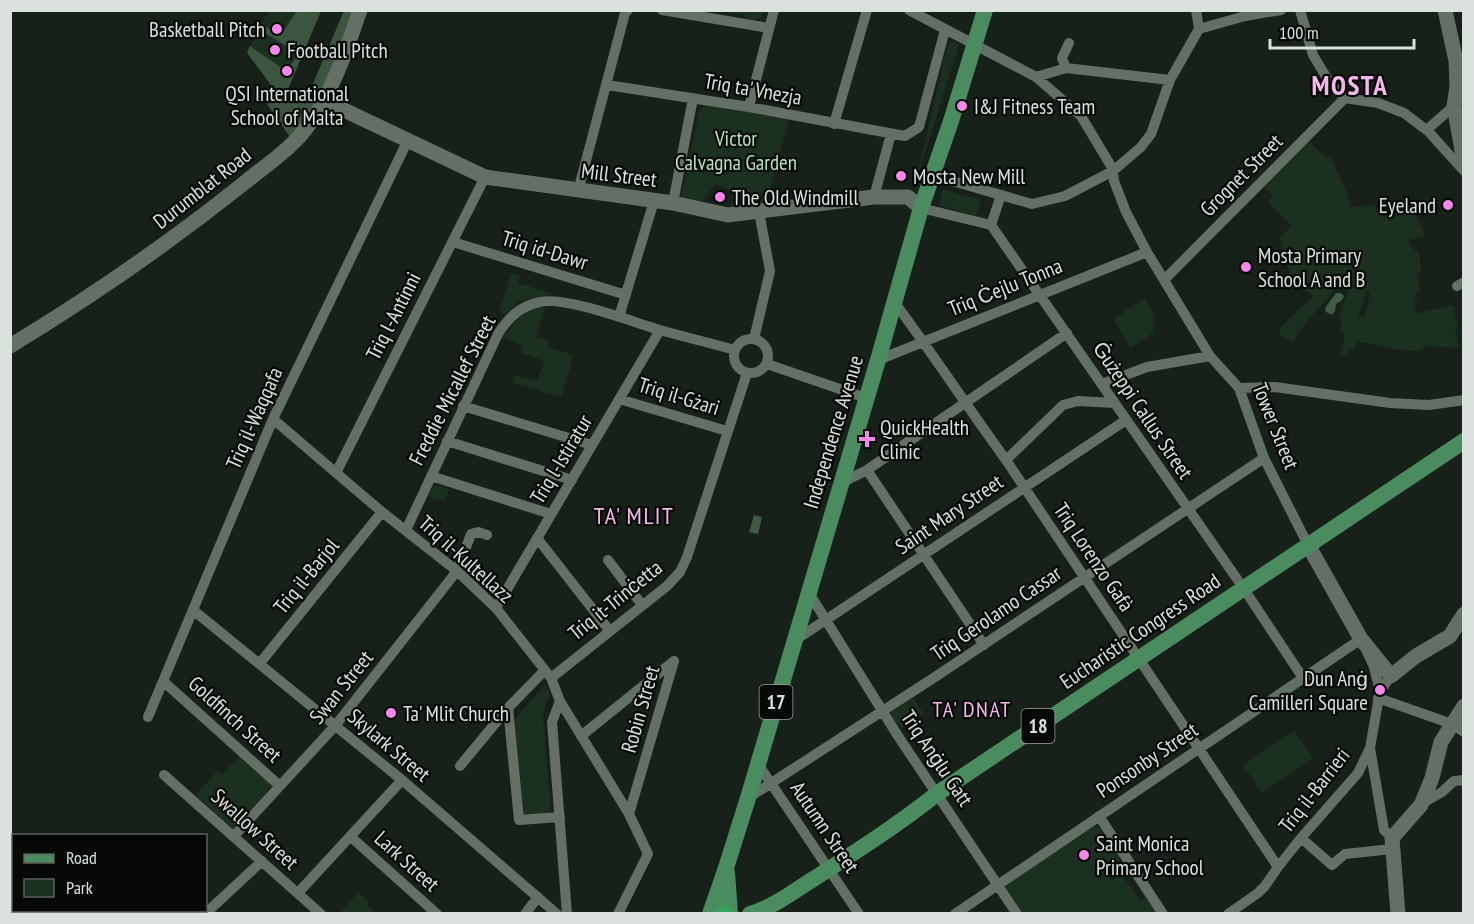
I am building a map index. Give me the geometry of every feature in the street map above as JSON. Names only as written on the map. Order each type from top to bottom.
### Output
[{"type":"main road","name":"Independence Avenue","points":[[710,914],[748,798],[921,208],[985,10]]},
{"type":"main road","name":"Eucharistic Congress Road","points":[[750,914],[766,909],[830,868],[1138,658],[1464,441]]},
{"type":"main road","name":"Independence Avenue","points":[[726,868],[730,914]]},
{"type":"street","name":"Durumblat Road","points":[[10,346],[64,314],[207,213],[291,145],[309,124],[323,100],[351,37],[360,10]]},
{"type":"street","points":[[578,191],[625,13],[628,10]]},
{"type":"street","points":[[662,10],[769,28]]},
{"type":"street","points":[[749,107],[774,10]]},
{"type":"street","points":[[834,124],[867,10]]},
{"type":"street","name":"Tower Street","points":[[909,10],[1036,77],[1081,116],[1112,169],[1114,182],[1126,212],[1147,252],[1210,356],[1239,388],[1264,458],[1374,667],[1379,694]]},
{"type":"street","points":[[932,175],[1032,204],[1065,196],[1112,169],[1141,147],[1151,135],[1170,80],[1198,28],[1196,10]]},
{"type":"street","points":[[1198,28],[1281,10]]},
{"type":"street","points":[[1300,10],[1313,55],[1331,85],[1345,98],[1378,103],[1404,113],[1428,131],[1464,171]]},
{"type":"street","points":[[1445,10],[1460,87],[1454,106],[1464,161]]},
{"type":"street","points":[[874,197],[891,134],[905,136],[918,127],[945,30]]},
{"type":"street","points":[[1065,68],[1062,58],[1069,43]]},
{"type":"street","points":[[1036,77],[1065,68],[1170,80]]},
{"type":"street","name":"Triq ta' Vnezja","points":[[607,85],[749,107],[891,134]]},
{"type":"street","name":"Grognet Street","points":[[1165,279],[1345,98]]},
{"type":"street","points":[[673,203],[693,99]]},
{"type":"street","name":"Mill Street","points":[[323,100],[484,177],[673,203],[728,215],[874,197],[908,197],[921,208]]},
{"type":"street","points":[[1428,131],[1454,106]]},
{"type":"street","name":"Triq il-Waqqafa","points":[[148,717],[273,419],[408,141]]},
{"type":"street","name":"Triq l-Antinni","points":[[336,473],[484,177]]},
{"type":"street","points":[[921,208],[991,225],[1001,195]]},
{"type":"street","points":[[619,318],[654,201]]},
{"type":"street","points":[[754,339],[770,271],[759,212]]},
{"type":"street","name":"Ġużeppi Callus Street","points":[[991,225],[1244,589],[1303,678]]},
{"type":"street","name":"Triq id-Dawr","points":[[453,242],[626,295]]},
{"type":"street","name":"Triq Ċejlu Tonna","points":[[878,360],[1147,252]]},
{"type":"street","name":"Freddie Micallef Street","points":[[406,530],[498,334],[514,314],[527,306],[542,301],[556,301],[735,350]]},
{"type":"street","name":"Triq Lorenzo Gafà","points":[[895,303],[964,404],[1006,460],[1278,867]]},
{"type":"street","name":"Triq l-Istiratur","points":[[496,608],[660,330]]},
{"type":"street","points":[[841,483],[867,470],[1067,333]]},
{"type":"street","points":[[754,339],[767,348],[769,353],[767,364],[759,372],[747,373],[737,367],[735,350],[743,341],[754,339]]},
{"type":"street","points":[[1102,384],[1147,368],[1210,356]]},
{"type":"street","points":[[767,364],[866,398]]},
{"type":"street","name":"Triq it-Trinċetta","points":[[460,766],[508,708],[548,674],[667,586],[680,572],[687,557],[747,373]]},
{"type":"street","points":[[1239,388],[1275,387],[1390,403],[1429,405],[1464,400]]},
{"type":"street","name":"Triq il-Gżari","points":[[619,399],[727,431]]},
{"type":"street","points":[[1006,460],[1063,405],[1078,402],[1114,403]]},
{"type":"street","points":[[463,405],[592,445]]},
{"type":"street","name":"Triq il-Kultellazz","points":[[273,419],[382,512],[457,571],[496,608],[548,674],[560,701],[630,814],[648,854],[618,914]]},
{"type":"street","name":"Saint Mary Street","points":[[794,641],[1126,420]]},
{"type":"street","points":[[447,441],[572,480]]},
{"type":"street","name":"Triq Gerolamo Cassar","points":[[748,798],[984,645],[1264,458]]},
{"type":"street","points":[[867,470],[984,645]]},
{"type":"street","points":[[431,476],[551,514]]},
{"type":"street","name":"Triq il-Barjol","points":[[260,663],[382,512]]},
{"type":"street","name":"Swan Street","points":[[234,837],[335,726],[457,571],[471,534],[477,532],[486,535]]},
{"type":"street","points":[[537,538],[609,630]]},
{"type":"street","points":[[608,560],[642,605]]},
{"type":"street","name":"Triq Anġlu Gatt","points":[[809,593],[882,711],[1017,914]]},
{"type":"street","name":"Skylark Street","points":[[193,610],[402,780],[557,914]]},
{"type":"street","points":[[1458,728],[1379,694],[1391,676],[1421,653],[1450,636],[1464,614]]},
{"type":"street","name":"Tower Street","points":[[1361,639],[1391,676]]},
{"type":"street","name":"Ponsonby Street","points":[[954,914],[1361,639]]},
{"type":"street","name":"Robin Street","points":[[581,736],[674,661],[630,814]]},
{"type":"street","name":"Goldfinch Street","points":[[164,681],[280,786]]},
{"type":"street","name":"Triq il-Barrieri","points":[[1228,914],[1258,893],[1301,838],[1358,773],[1370,748],[1379,694]]},
{"type":"street","points":[[560,701],[552,722],[567,914]]},
{"type":"street","points":[[1301,838],[1332,865],[1345,854],[1392,844],[1421,805],[1432,778],[1441,742],[1458,728],[1464,706]]},
{"type":"street","points":[[508,708],[519,820],[560,817]]},
{"type":"street","points":[[1370,748],[1384,830],[1392,844],[1395,909]]},
{"type":"street","name":"Autumn Street","points":[[758,764],[859,914]]},
{"type":"street","name":"Swallow Street","points":[[164,775],[321,914]]},
{"type":"street","points":[[298,893],[402,780]]},
{"type":"street","points":[[1421,805],[1442,792],[1454,781],[1464,780]]},
{"type":"street","points":[[1099,816],[1163,914]]},
{"type":"street","name":"Lark Street","points":[[351,837],[437,914]]},
{"type":"street","points":[[205,914],[262,861]]},
{"type":"street","points":[[525,914],[538,897]]},
{"type":"green space","name":"Basketball Pitch","points":[[270,11],[297,11],[280,36],[261,23]]},
{"type":"green space","points":[[718,11],[764,11],[761,18],[755,20],[744,19],[745,15]]},
{"type":"green space","name":"Football Pitch","points":[[263,28],[299,54],[286,72],[250,46]]},
{"type":"green space","points":[[954,42],[959,45],[914,188],[948,44]]},
{"type":"green space","name":"Victor Calvagna Garden","points":[[705,104],[789,119],[766,204],[729,210],[735,192],[715,184],[703,202],[681,198],[699,112]]},
{"type":"green space","points":[[1309,141],[1327,159],[1330,156],[1348,195],[1350,207],[1375,205],[1375,210],[1381,211],[1383,217],[1416,213],[1425,237],[1409,239],[1410,247],[1419,250],[1421,272],[1417,273],[1421,291],[1416,292],[1418,298],[1415,300],[1416,314],[1453,305],[1459,348],[1425,346],[1420,351],[1401,350],[1356,341],[1354,350],[1348,349],[1347,355],[1341,354],[1345,335],[1340,333],[1342,322],[1338,320],[1350,285],[1342,283],[1306,322],[1293,342],[1279,335],[1280,328],[1313,296],[1293,280],[1280,237],[1291,226],[1268,202],[1273,196],[1264,186]],"holes":[[[1367,290],[1370,292],[1365,317],[1358,316]]]},
{"type":"green space","points":[[943,189],[981,200],[976,216],[939,205]]},
{"type":"green space","points":[[511,273],[520,275],[518,283],[555,294],[520,301],[505,314],[499,312]]},
{"type":"green space","points":[[1145,298],[1154,316],[1153,333],[1130,348],[1113,319]]},
{"type":"green space","points":[[545,307],[536,337],[550,341],[548,347],[574,355],[561,397],[512,383],[515,375],[537,381],[544,361],[521,353],[523,345],[502,338],[526,310]]},
{"type":"green space","points":[[435,485],[449,489],[445,502],[428,495]]},
{"type":"green space","points":[[545,685],[550,694],[543,713],[551,813],[523,815],[514,720]]},
{"type":"green space","points":[[913,698],[924,714],[901,728],[890,713]]},
{"type":"green space","points":[[1294,730],[1313,758],[1262,793],[1243,765]]},
{"type":"green space","points":[[240,755],[273,785],[233,829],[196,795],[218,770],[223,774]]},
{"type":"green space","name":"Saint Monica Primary School","points":[[1094,826],[1101,828],[1158,913],[1023,913],[1006,887]],"holes":[[[1121,859],[1145,898],[1141,901],[1122,875],[1112,881],[1105,870]]]},
{"type":"green space","points":[[358,892],[369,902],[366,904],[377,913],[340,913]]},
{"type":"shaded area","points":[[297,11],[321,11],[286,94],[306,100],[344,11],[353,11],[354,17],[320,96],[290,137],[262,97],[274,89],[247,53],[250,46],[286,71],[299,54],[257,28],[261,23],[280,36]]},
{"type":"shaded area","points":[[1336,293],[1344,296],[1336,304],[1332,315],[1326,312],[1325,308]]},
{"type":"shaded area","points":[[754,515],[762,517],[758,534],[749,532]]},
{"type":"place","name":"Basketball Pitch","points":[[277,29]]},
{"type":"place","name":"Football Pitch","points":[[275,50]]},
{"type":"place","name":"QSI International School of Malta","points":[[287,71]]},
{"type":"place","name":"I&J Fitness Team","points":[[962,106]]},
{"type":"place","name":"Mosta New Mill","points":[[901,176]]},
{"type":"place","name":"The Old Windmill","points":[[720,197]]},
{"type":"place","name":"Eyeland","points":[[1448,205]]},
{"type":"place","name":"Mosta Primary School A and B","points":[[1246,267]]},
{"type":"place","name":"QuickHealth Clinic","points":[[867,439]]},
{"type":"place","name":"Dun Anġ Camilleri Square","points":[[1380,690]]},
{"type":"place","name":"Ta' Mlit Church","points":[[391,713]]},
{"type":"place","name":"Saint Monica Primary School","points":[[1084,855]]},
{"type":"district","name":"MOSTA","points":[[1350,85]]},
{"type":"district","name":"TA' MLIT","points":[[634,515]]},
{"type":"district","name":"TA' DNAT","points":[[972,709]]}]
